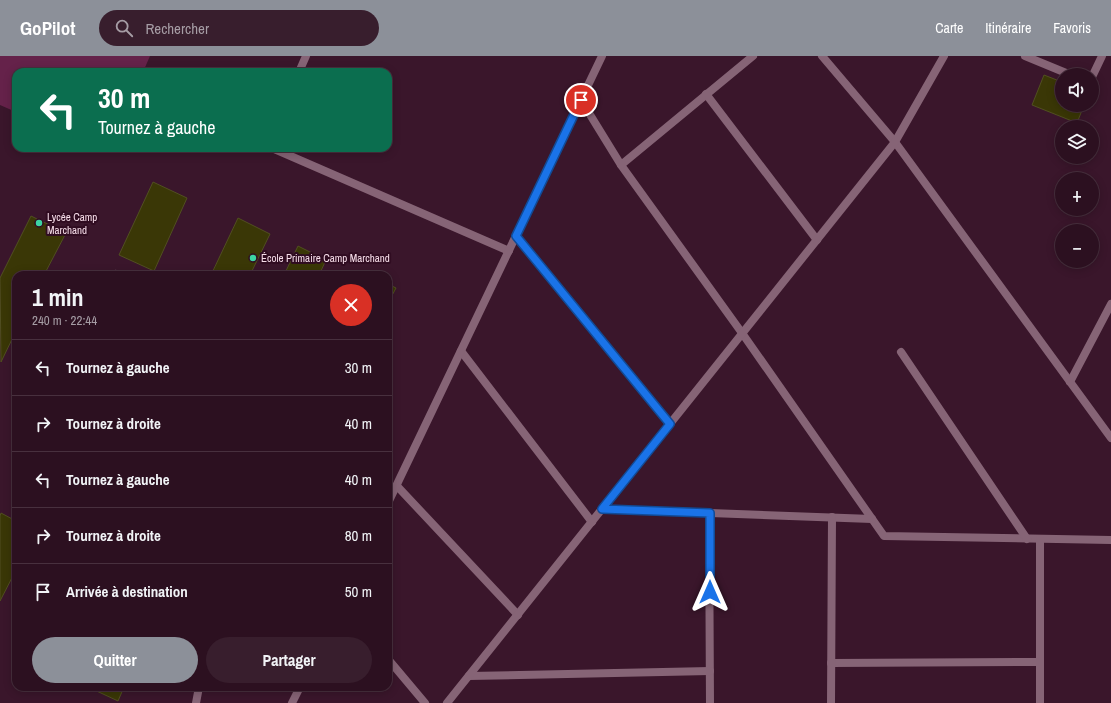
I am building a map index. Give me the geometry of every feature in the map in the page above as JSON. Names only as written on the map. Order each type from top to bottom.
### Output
[{"type":"street","points":[[301,68],[306,56]]},
{"type":"street","points":[[392,494],[602,56]]},
{"type":"street","points":[[621,165],[753,56]]},
{"type":"street","points":[[822,56],[895,142],[1111,438]]},
{"type":"street","points":[[447,703],[895,142],[944,56]]},
{"type":"street","points":[[1025,56],[1055,68]]},
{"type":"street","points":[[1096,68],[1102,56]]},
{"type":"street","points":[[706,94],[817,240]]},
{"type":"street","points":[[581,100],[621,165],[884,536],[1111,540]]},
{"type":"street","points":[[281,152],[508,251]]},
{"type":"street","points":[[516,236],[670,424]]},
{"type":"street","points":[[1070,382],[1111,304]]},
{"type":"street","points":[[461,351],[592,522]]},
{"type":"street","points":[[901,352],[1027,539]]},
{"type":"street","points":[[396,486],[518,615]]},
{"type":"street","points":[[602,509],[872,519]]},
{"type":"street","points":[[710,513],[710,703]]},
{"type":"street","points":[[831,703],[832,518]]},
{"type":"street","points":[[1040,539],[1040,703]]},
{"type":"street","points":[[831,663],[1040,662]]},
{"type":"street","points":[[392,664],[425,703]]},
{"type":"street","points":[[469,676],[710,671]]},
{"type":"street","points":[[196,703],[198,691]]},
{"type":"street","points":[[292,703],[298,691]]},
{"type":"shaded area","points":[[0,56],[150,56],[145,68],[12,68],[12,110],[0,105]]},
{"type":"building","points":[[1044,75],[1055,79],[1055,112],[1081,112],[1078,120],[1070,120],[1032,105]]},
{"type":"building","points":[[153,182],[187,198],[154,271],[119,255]]},
{"type":"building","points":[[31,216],[66,233],[46,271],[12,271],[12,339],[1,362],[0,278]]},
{"type":"building","points":[[238,218],[270,234],[252,271],[213,271]]},
{"type":"building","points":[[298,246],[326,260],[321,271],[286,271]]},
{"type":"building","points":[[392,286],[396,288],[392,296]]},
{"type":"building","points":[[1,513],[12,519],[12,578],[0,601]]},
{"type":"building","points":[[97,691],[122,691],[118,701]]},
{"type":"place","name":"Lycée Camp Marchand","points":[[39,223]]},
{"type":"place","name":"École Primaire Camp Marchand","points":[[253,258]]},
{"type":"route","points":[[581,100],[516,236],[670,424],[602,509],[710,513],[710,592]]}]
